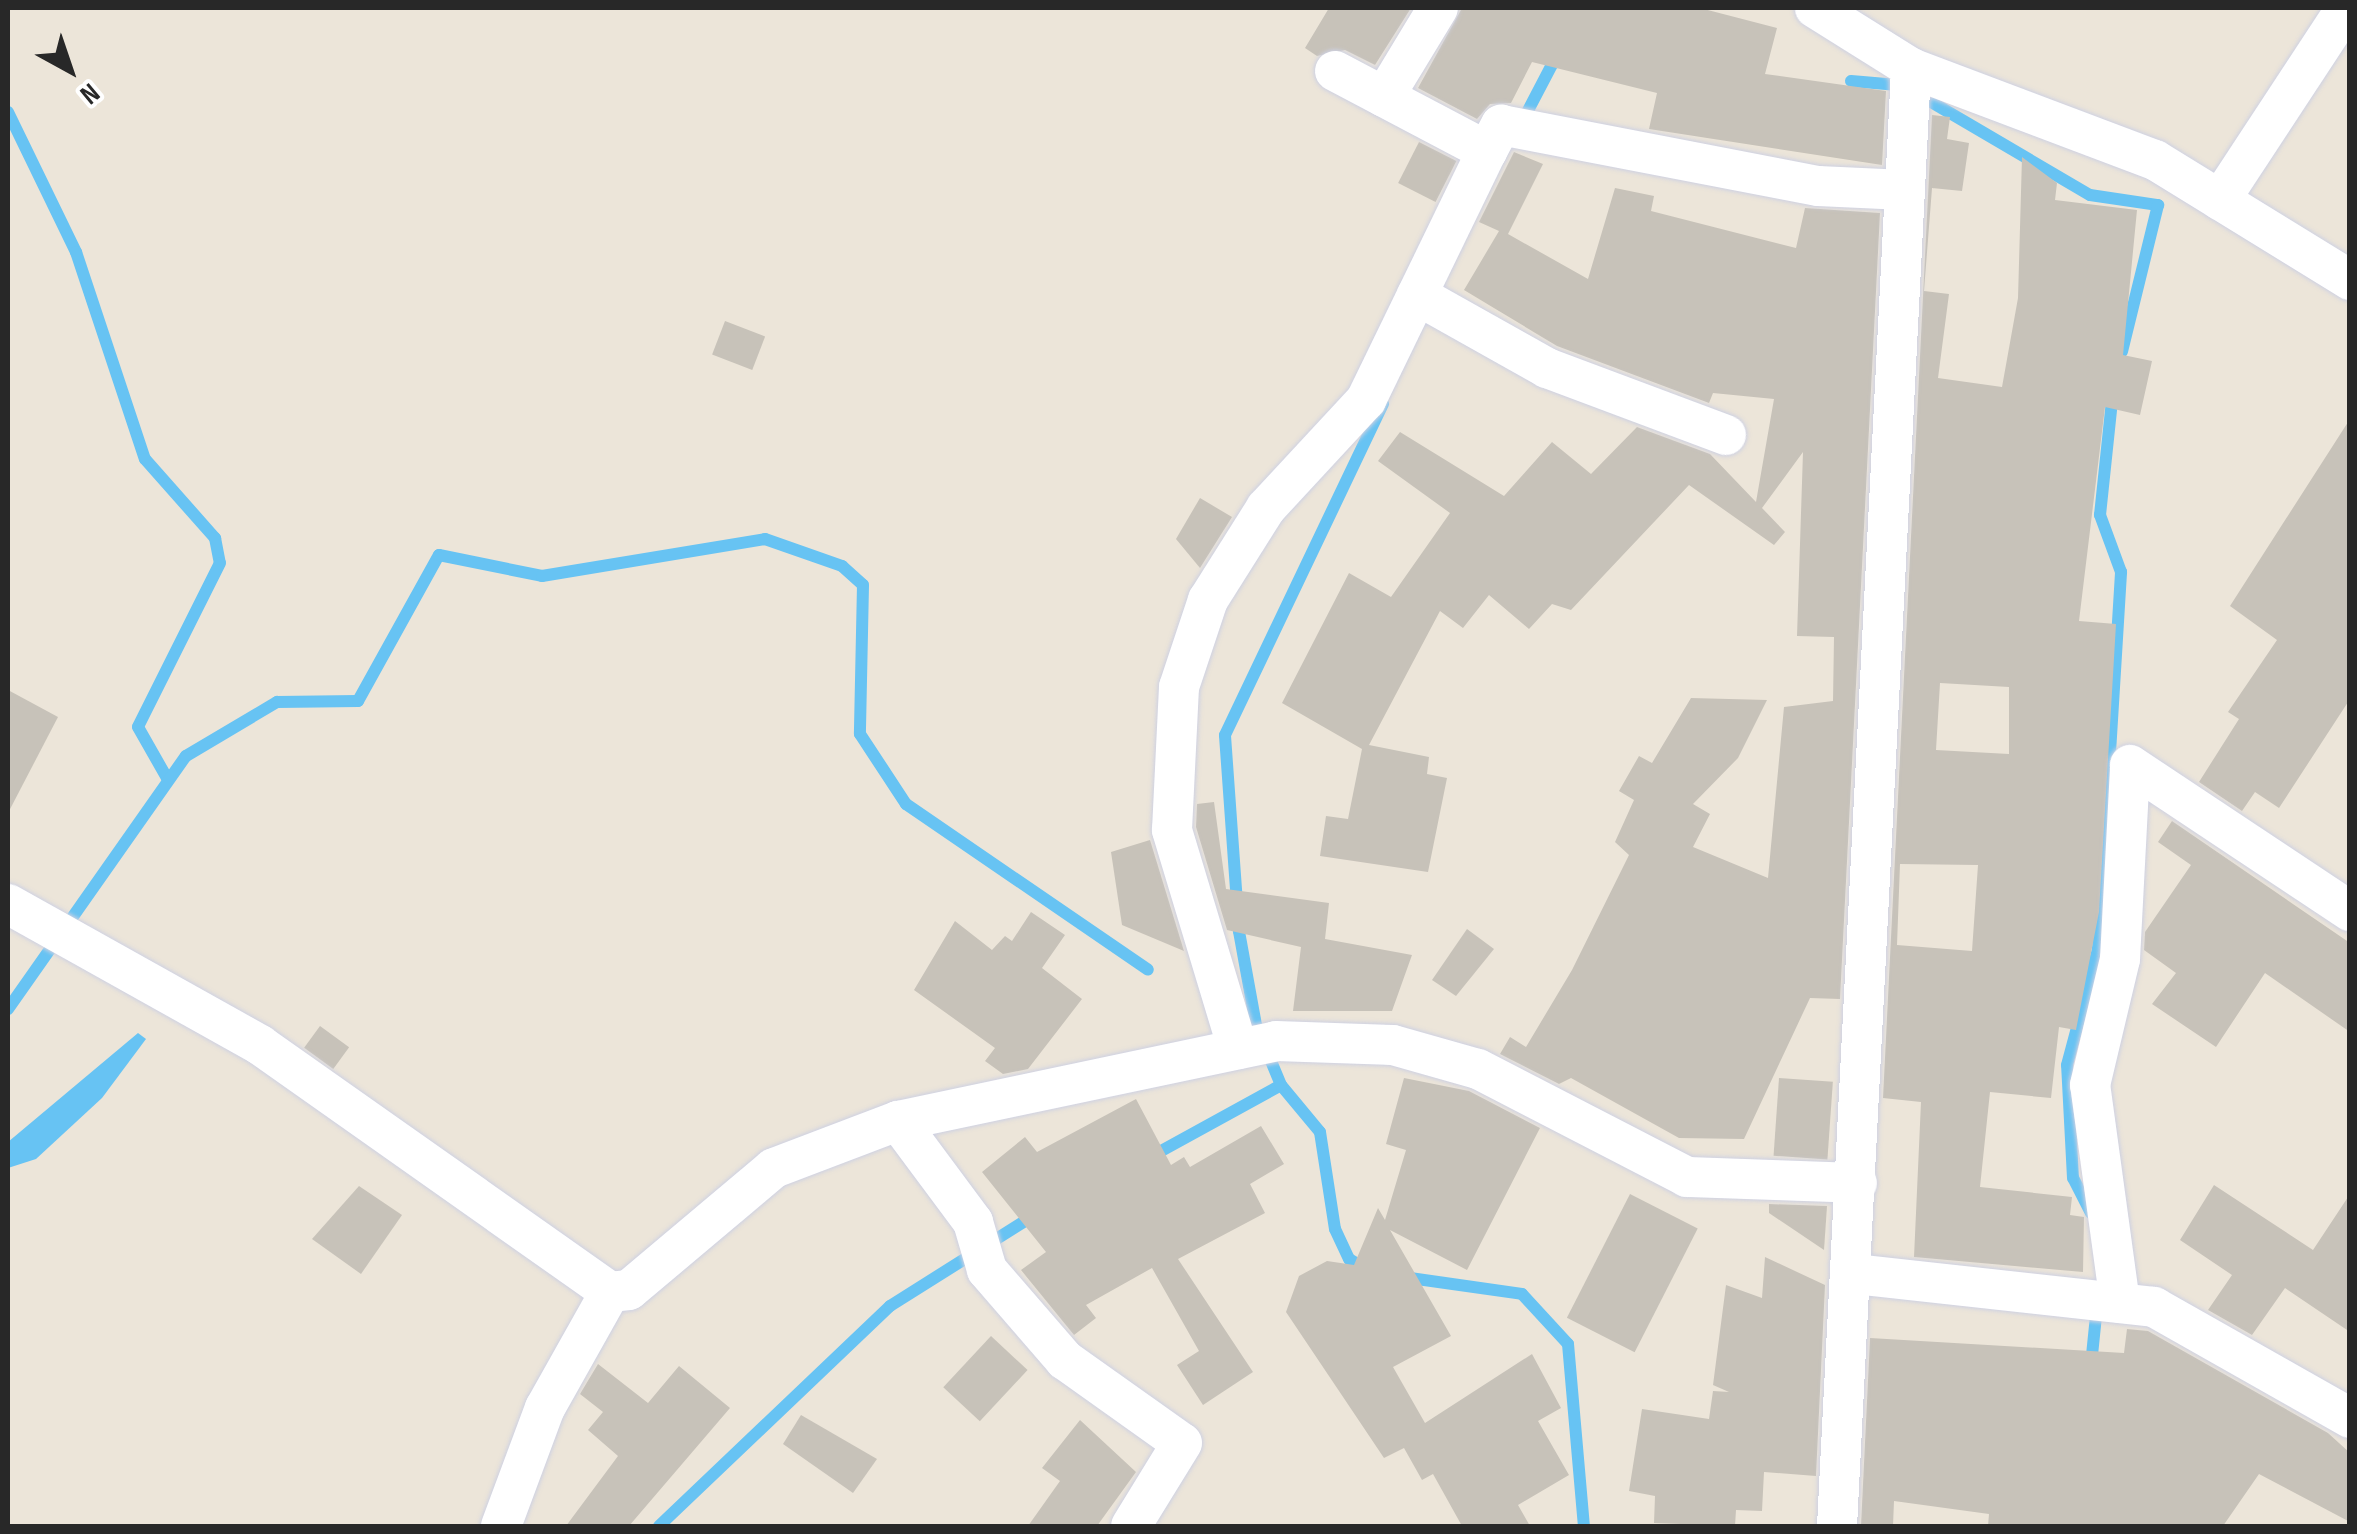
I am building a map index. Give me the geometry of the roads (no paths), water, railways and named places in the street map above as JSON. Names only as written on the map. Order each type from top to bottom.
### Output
[{"type":"street","points":[[1384,97],[1438,8]]},
{"type":"street","points":[[1815,8],[1911,68],[2156,160],[2223,194],[2350,280]]},
{"type":"street","points":[[2223,194],[2346,8]]},
{"type":"street","points":[[1836,1526],[1855,1274],[1911,68]]},
{"type":"street","points":[[1335,71],[1384,97],[1509,138],[1818,186],[1905,190]]},
{"type":"street","points":[[1257,1045],[1172,830],[1179,687],[1208,600],[1266,508],[1366,400],[1426,300],[1509,138]]},
{"type":"street","points":[[1426,300],[1548,368],[1726,435]]},
{"type":"street","points":[[2106,1302],[2090,1084],[2120,958],[2130,764],[2350,911]]},
{"type":"street","points":[[8,904],[260,1045],[610,1292],[630,1290],[774,1168],[898,1120],[1257,1045],[1394,1044],[1478,1069],[1688,1177],[1857,1182]]},
{"type":"street","points":[[898,1120],[980,1248],[1065,1360],[1182,1444],[1131,1526]]},
{"type":"street","points":[[1855,1274],[2106,1302],[2205,1328],[2350,1418]]},
{"type":"street","points":[[502,1526],[546,1408],[610,1292]]},
{"type":"water","points":[[138,1033],[146,1039],[102,1098],[36,1159],[8,1168],[8,1142]]},
{"type":"waterway","points":[[1522,122],[1557,55]]},
{"type":"waterway","points":[[1851,81],[1898,85]]},
{"type":"waterway","points":[[1933,103],[2090,195],[2158,205],[2122,352]]},
{"type":"waterway","points":[[8,112],[76,252],[145,459],[215,538],[220,563],[138,727],[167,778]]},
{"type":"waterway","points":[[2091,1213],[2073,1178],[2067,1065],[2098,949],[2121,572],[2100,515],[2113,391]]},
{"type":"waterway","points":[[1369,1271],[1349,1259],[1335,1229],[1320,1132],[1281,1085],[1256,1025],[1239,931],[1225,735],[1383,404]]},
{"type":"waterway","points":[[8,1009],[186,756],[277,702],[358,701],[439,555],[542,576],[765,539],[842,566],[863,585],[860,734],[906,804],[1148,970]]},
{"type":"waterway","points":[[1152,1156],[1281,1085]]},
{"type":"waterway","points":[[659,1526],[890,1306],[1036,1214]]},
{"type":"waterway","points":[[1403,1277],[1522,1294],[1568,1344],[1584,1526]]},
{"type":"waterway","points":[[2091,1365],[2097,1306]]}]
